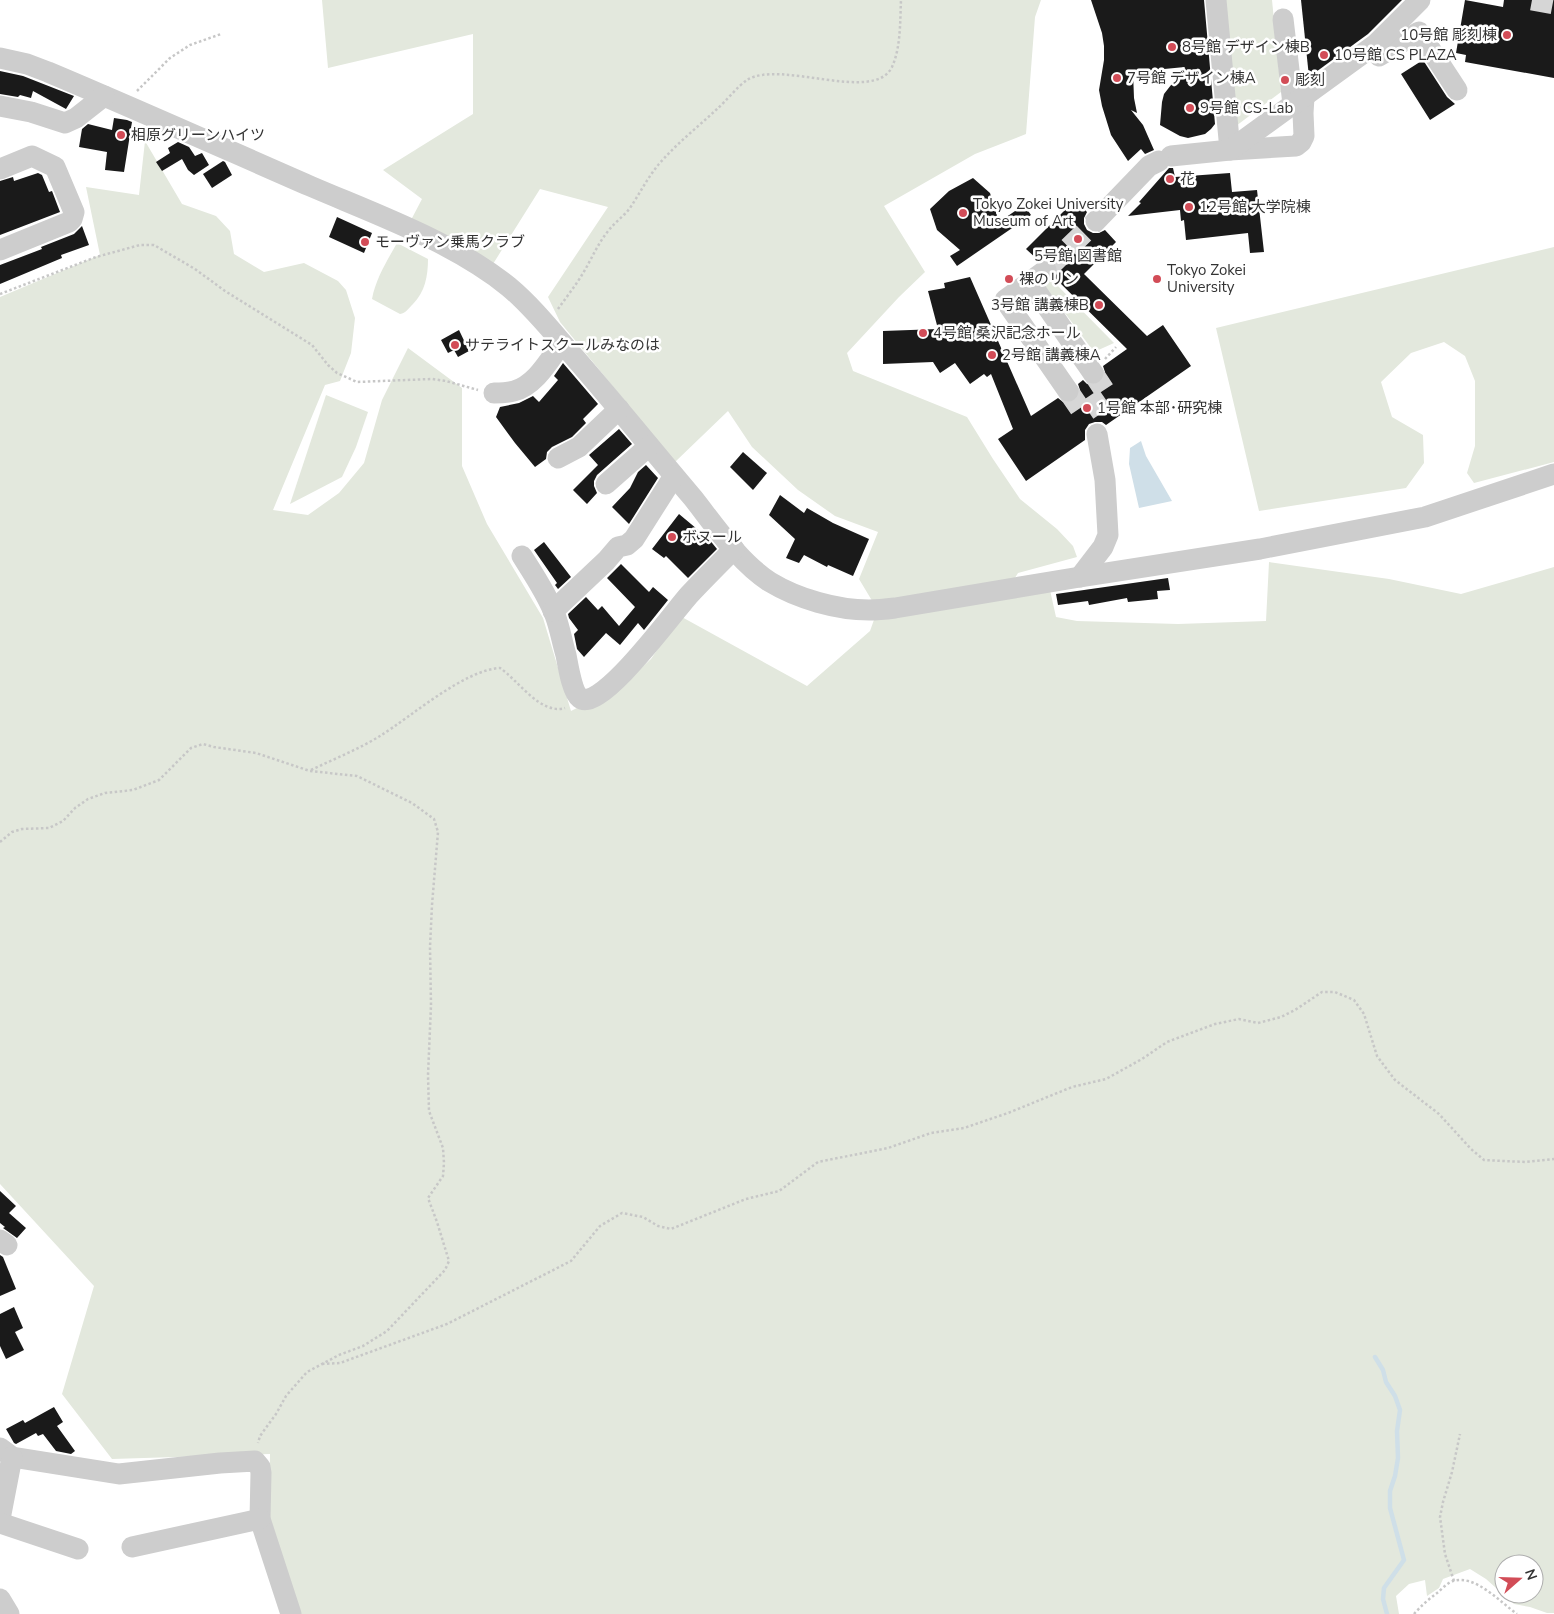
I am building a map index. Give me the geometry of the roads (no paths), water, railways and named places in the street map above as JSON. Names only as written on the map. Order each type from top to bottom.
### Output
[{"type":"street","points":[[1216,0],[1230,150]]},
{"type":"street","points":[[1230,150],[1373,47],[1420,0]]},
{"type":"street","points":[[1096,221],[1149,166],[1165,159],[1230,150],[1296,146],[1302,142],[1304,136],[1303,113],[1298,100],[1283,19]]},
{"type":"street","points":[[1373,47],[1379,56],[1419,32],[1457,90]]},
{"type":"street","points":[[0,58],[27,64],[104,96],[426,237],[496,277],[522,299],[546,324],[734,548],[758,573],[796,596],[829,605],[868,610],[895,608],[1080,577],[1260,550],[1425,517],[1554,474]]},
{"type":"street","points":[[0,106],[31,112],[65,123],[76,118],[104,96]]},
{"type":"street","points":[[0,169],[32,156],[55,167],[74,212],[69,222],[0,250]]},
{"type":"street","points":[[1068,390],[1005,300],[1038,276],[1099,366]]},
{"type":"street","points":[[494,393],[508,393],[523,387],[540,372],[562,343]]},
{"type":"street","points":[[558,458],[579,447],[619,409]]},
{"type":"street","points":[[1080,577],[1103,547],[1108,534],[1105,480],[1097,434]]},
{"type":"street","points":[[606,484],[649,446]]},
{"type":"street","points":[[553,611],[600,567],[618,547],[627,545],[634,539],[674,476]]},
{"type":"street","points":[[522,556],[541,586],[553,611],[577,693],[582,699],[589,699],[606,689],[620,677],[688,596],[734,548]]},
{"type":"street","points":[[78,1549],[0,1521],[6,1453],[119,1474],[255,1461],[260,1467],[261,1472],[260,1519],[290,1614]]},
{"type":"street","points":[[132,1547],[260,1519]]},
{"type":"street","points":[[0,1599],[9,1614]]},
{"type":"waterway","points":[[1375,1357],[1383,1370],[1386,1382],[1395,1396],[1400,1410],[1397,1431],[1398,1458],[1390,1491],[1390,1508],[1404,1560],[1384,1588],[1383,1599],[1387,1614]]},
{"type":"tunnel","points":[[1532,0],[1554,4]]},
{"type":"tunnel","points":[[1046,270],[1096,221]]},
{"type":"tunnel","points":[[1068,391],[1083,413],[1108,396],[1093,373]]},
{"type":"place","name":"10号館 彫刻棟","points":[[1507,35]]},
{"type":"place","name":"8号館 デザイン棟B","points":[[1172,47]]},
{"type":"place","name":"10号館 CS PLAZA","points":[[1324,55]]},
{"type":"place","name":"7号館 デザイン棟A","points":[[1117,78]]},
{"type":"place","name":"彫刻","points":[[1285,80]]},
{"type":"place","name":"9号館 CS-Lab","points":[[1190,108]]},
{"type":"place","name":"相原グリーンハイツ","points":[[121,135]]},
{"type":"place","name":"花","points":[[1170,179]]},
{"type":"place","name":"12号館 大学院棟","points":[[1189,207]]},
{"type":"place","name":"Tokyo Zokei University Museum of Art","points":[[963,213]]},
{"type":"place","name":"5号館 図書館","points":[[1078,239]]},
{"type":"place","name":"モーヴァン乗馬クラブ","points":[[365,242]]},
{"type":"place","name":"裸のリン","points":[[1009,279]]},
{"type":"place","name":"Tokyo Zokei University","points":[[1157,279]]},
{"type":"place","name":"3号館 講義棟B","points":[[1099,305]]},
{"type":"place","name":"4号館 桑沢記念ホール","points":[[923,333]]},
{"type":"place","name":"サテライトスクールみなのは","points":[[455,345]]},
{"type":"place","name":"2号館 講義棟A","points":[[992,355]]},
{"type":"place","name":"1号館 本部･研究棟","points":[[1087,408]]},
{"type":"place","name":"ボヌール","points":[[672,537]]}]
